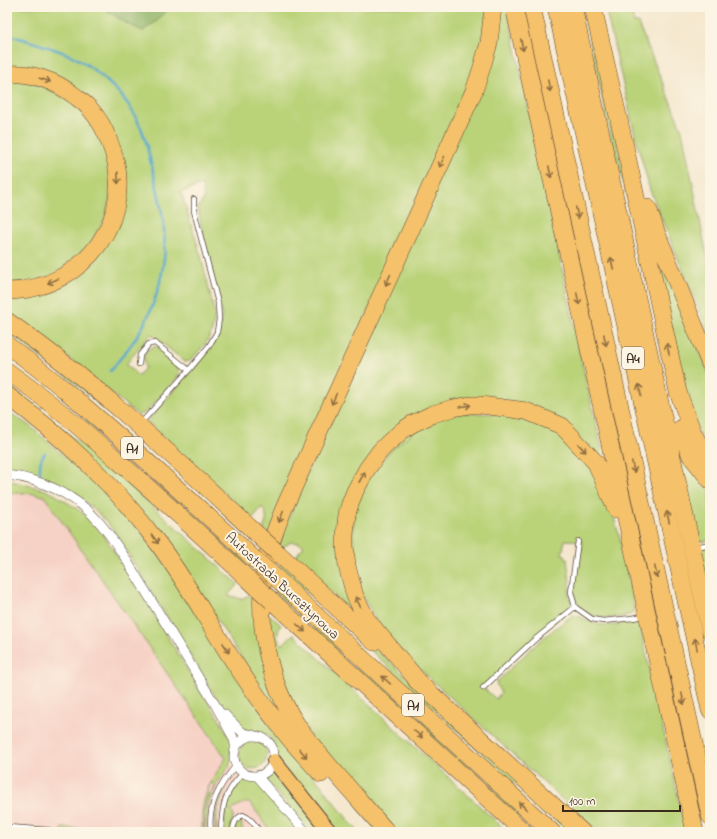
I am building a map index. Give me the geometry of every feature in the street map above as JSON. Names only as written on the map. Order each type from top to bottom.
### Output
[{"type":"highway","points":[[387,832],[304,736],[279,692],[268,656],[264,635],[262,612],[264,569],[274,535],[288,501],[474,91],[489,42],[493,7]]},
{"type":"highway","points":[[514,7],[694,832]]},
{"type":"highway","name":"A4","points":[[532,7],[710,816]]},
{"type":"highway","name":"A4","points":[[556,7],[710,710]]},
{"type":"highway","points":[[573,7],[710,630]]},
{"type":"highway","points":[[593,7],[678,392],[693,433],[710,464]]},
{"type":"highway","points":[[7,74],[33,76],[51,82],[68,90],[91,110],[104,129],[113,149],[118,172],[118,191],[115,210],[106,232],[99,245],[91,255],[83,263],[66,275],[47,284],[28,289],[7,291]]},
{"type":"highway","points":[[624,142],[656,234],[710,364]]},
{"type":"highway","points":[[639,305],[671,409],[692,456],[710,480]]},
{"type":"highway","points":[[7,321],[65,365],[138,425],[582,832]]},
{"type":"highway","name":"Autostrada Bursztynowa","points":[[7,345],[57,383],[95,415],[203,511],[552,832]]},
{"type":"highway","name":"Autostrada Bursztynowa","points":[[7,371],[60,411],[173,509],[524,832]]},
{"type":"highway","points":[[7,395],[38,419],[87,462],[111,486],[141,521],[155,538],[195,597],[235,664],[280,727],[371,832]]},
{"type":"highway","points":[[7,404],[38,419]]},
{"type":"highway","points":[[424,688],[367,620],[352,587],[347,566],[345,546],[347,514],[360,480],[380,450],[407,427],[433,414],[470,405],[526,411],[562,426],[596,463],[610,493],[633,553]]},
{"type":"main road","points":[[274,761],[330,832]]},
{"type":"street","points":[[7,475],[32,480],[64,493],[81,504],[98,520],[124,556],[216,706],[233,737],[235,752]]},
{"type":"street","points":[[216,706],[243,733],[262,737],[273,747],[274,761],[270,768],[257,776],[250,776],[243,773],[236,765],[234,758],[237,745],[242,740],[255,736]]},
{"type":"street","points":[[257,776],[306,832]]},
{"type":"lane","points":[[138,425],[189,370],[209,346],[217,332],[219,319],[218,303],[194,211],[194,199]]},
{"type":"lane","points":[[139,364],[140,355],[149,344],[156,343],[189,370]]},
{"type":"lane","points":[[578,541],[571,592],[575,607],[592,619],[603,621],[634,618],[647,615]]},
{"type":"lane","points":[[692,548],[710,544]]},
{"type":"lane","points":[[483,688],[533,640],[575,607]]},
{"type":"lane","points":[[210,830],[214,801],[220,787],[236,765]]},
{"type":"lane","points":[[221,832],[222,813],[228,790],[243,773]]},
{"type":"lane","points":[[233,832],[235,821],[238,817],[243,815],[248,817],[253,822],[260,832]]},
{"type":"lane","points":[[7,828],[49,830]]},
{"type":"shaded area","points":[[7,493],[29,493],[44,496],[277,832],[7,832]]},
{"type":"green space","points":[[7,7],[489,7],[475,72],[269,534],[263,529],[266,518],[262,507],[252,519],[147,422],[205,354],[218,335],[222,314],[203,236],[198,208],[204,199],[202,185],[181,192],[201,256],[215,315],[212,331],[206,343],[190,361],[185,362],[151,334],[126,364],[138,376],[145,368],[144,356],[146,351],[156,346],[178,367],[179,374],[177,378],[145,413],[138,415],[38,333],[7,312],[7,294],[63,282],[119,209],[101,115],[7,70]]},
{"type":"green space","points":[[101,7],[170,7],[157,21],[143,31],[126,23]]},
{"type":"green space","points":[[500,7],[507,7],[582,363],[608,476],[546,414],[449,404],[354,480],[353,604],[348,609],[294,558],[304,546],[299,543],[291,542],[283,547],[278,543]]},
{"type":"green space","points":[[583,7],[589,7],[630,204],[613,147]]},
{"type":"green space","points":[[605,7],[631,7],[634,23],[638,23],[682,130],[710,271],[710,337],[650,190],[636,139]]},
{"type":"green space","points":[[7,79],[42,84],[82,108],[105,146],[112,189],[105,218],[90,245],[52,277],[7,286]]},
{"type":"green space","points":[[645,216],[710,376],[710,455],[688,409]]},
{"type":"green space","points":[[7,327],[118,415],[116,418],[72,381],[7,332]]},
{"type":"green space","points":[[7,384],[114,471],[238,584],[228,595],[241,599],[249,595],[257,603],[286,725],[174,555],[7,389]]},
{"type":"green space","points":[[7,411],[30,426],[119,505],[154,548],[305,765],[359,832],[337,832],[278,760],[277,752],[272,740],[260,732],[242,730],[220,704],[113,529],[91,506],[65,488],[32,473],[7,469]]},
{"type":"green space","points":[[449,413],[516,414],[555,430],[588,460],[612,510],[621,543],[634,605],[634,613],[626,616],[608,618],[598,617],[583,610],[577,603],[574,594],[582,541],[565,540],[562,554],[565,555],[567,559],[570,582],[569,596],[572,605],[564,614],[482,687],[496,699],[501,692],[496,683],[533,647],[573,615],[600,625],[616,625],[631,620],[637,621],[640,626],[686,832],[598,832],[438,686],[397,647],[377,622],[361,593],[351,560],[350,533],[362,484],[406,433]]},
{"type":"green space","points":[[88,418],[251,564],[250,568],[85,421]]},
{"type":"green space","points":[[673,433],[710,490],[710,540],[702,542],[698,538]]},
{"type":"green space","points":[[7,480],[43,489],[54,494],[89,518],[101,531],[152,611],[197,686],[218,717],[232,743],[230,755],[231,760],[229,767],[218,782],[208,806],[205,832],[204,813],[208,799],[215,787],[213,783],[210,784],[226,758],[44,496],[29,493],[7,493]]},
{"type":"green space","points":[[710,547],[710,599],[699,549]]},
{"type":"green space","points":[[280,562],[575,832],[568,832],[279,566]]},
{"type":"green space","points":[[276,587],[542,832],[536,832],[275,593]]},
{"type":"green space","points":[[267,612],[281,625],[277,637],[282,645],[293,634],[508,832],[395,832],[310,736],[276,670]]},
{"type":"green space","points":[[253,741],[259,742],[263,745],[266,749],[266,761],[263,765],[259,768],[253,769],[247,768],[243,765],[240,761],[239,755],[240,749],[243,745],[247,742]]},
{"type":"green space","points":[[274,766],[325,832],[311,832],[263,777],[269,773]]},
{"type":"green space","points":[[249,778],[257,780],[302,832],[271,832],[251,804],[245,803],[240,804],[231,811],[234,816],[231,823],[231,832],[225,832],[225,817],[228,800],[236,785],[242,780]]},
{"type":"green space","points":[[223,788],[225,789],[219,805],[217,815],[217,832],[215,832],[216,810]]},
{"type":"green space","points":[[208,789],[209,794],[203,813],[204,832],[202,832],[202,811]]},
{"type":"green space","points":[[241,818],[242,828],[245,832],[236,832],[236,824]]},
{"type":"green space","points":[[62,828],[109,830],[109,832],[62,832]]},
{"type":"waterway","points":[[7,34],[68,54],[94,70],[115,88],[128,104],[141,128],[147,145],[162,211],[165,247],[161,278],[158,291],[143,326],[133,342],[110,371]]},
{"type":"waterway","points":[[40,474],[41,460],[45,453]]}]
